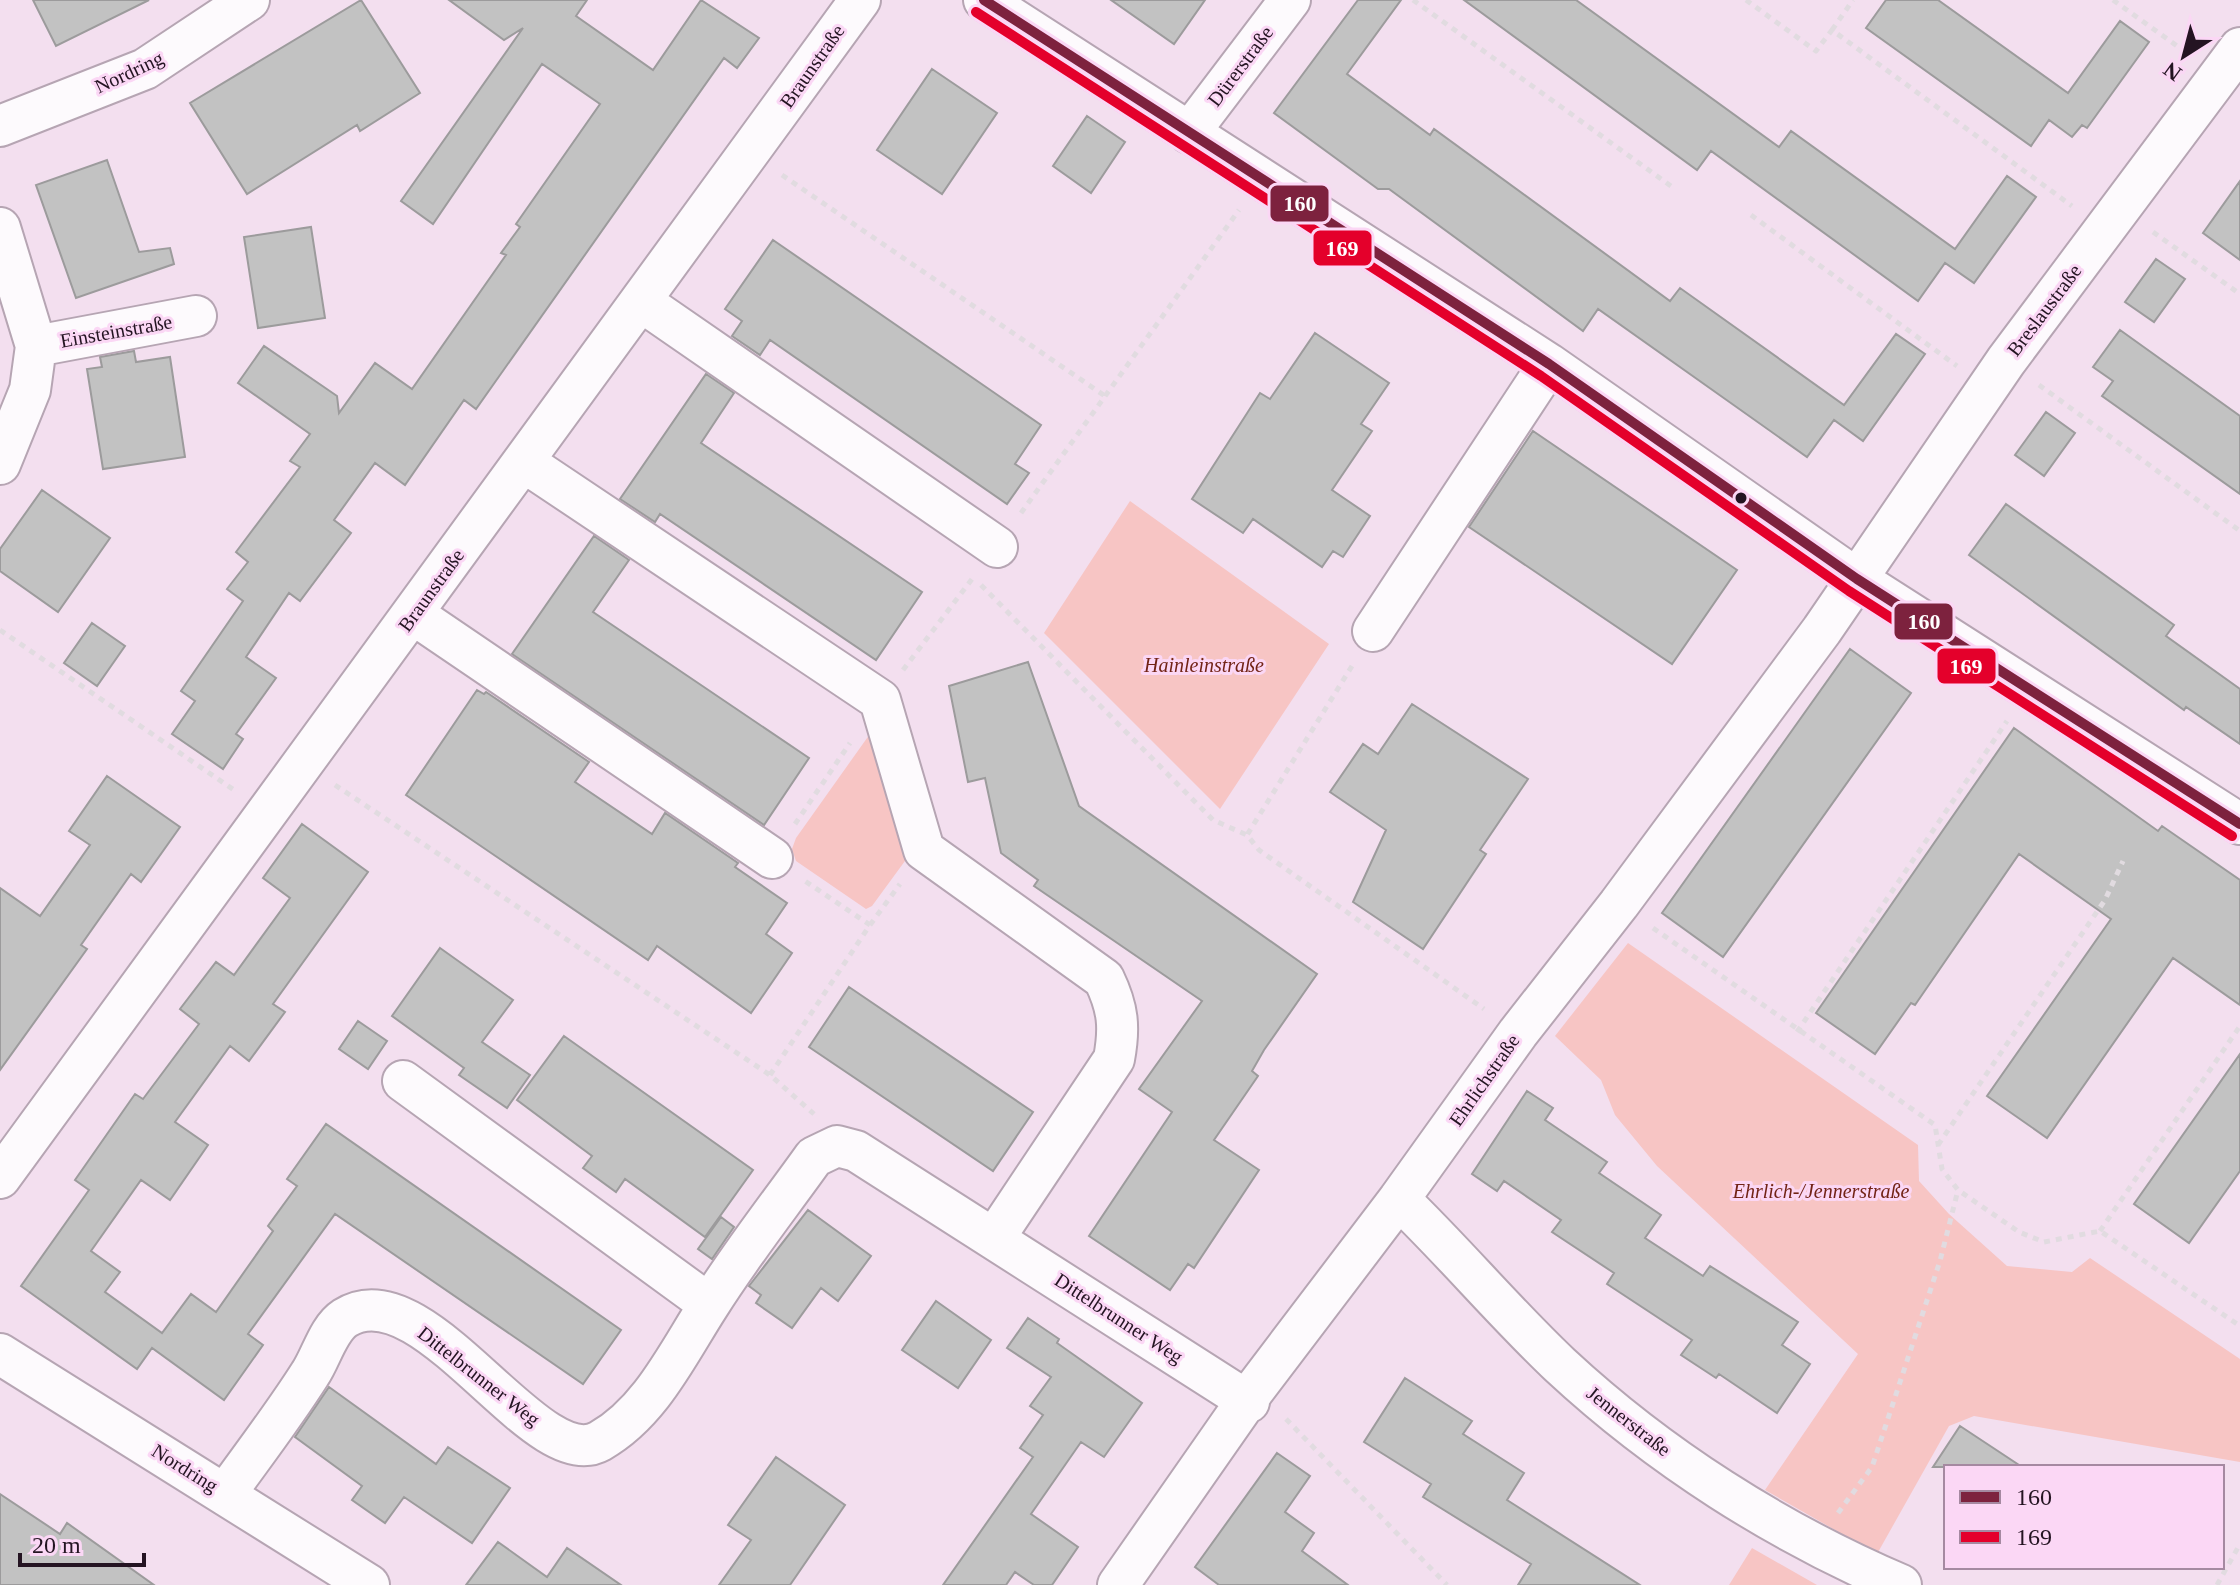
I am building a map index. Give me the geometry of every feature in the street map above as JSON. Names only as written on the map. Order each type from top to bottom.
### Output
[{"type":"street","name":"Nordring","points":[[0,126],[145,69],[249,0]]},
{"type":"street","name":"Braunstraße","points":[[0,1178],[860,0]]},
{"type":"street","points":[[984,0],[1549,364],[1857,579],[2240,824]]},
{"type":"street","name":"Dürerstraße","points":[[1189,133],[1290,0]]},
{"type":"street","name":"Breslaustraße","points":[[1857,579],[1996,375],[2229,62]]},
{"type":"street","name":"Einsteinstraße","points":[[0,228],[36,346],[30,390],[0,464]]},
{"type":"street","points":[[642,302],[997,547]]},
{"type":"street","name":"Einsteinstraße","points":[[36,346],[196,316]]},
{"type":"street","points":[[1373,631],[1549,364]]},
{"type":"street","points":[[524,462],[880,700],[924,850],[1104,979],[1115,1002],[1120,1026],[1114,1059],[995,1237]]},
{"type":"street","name":"Ehrlichstraße","points":[[1120,1584],[1251,1396],[1399,1199],[1518,1033],[1619,904],[1857,579]]},
{"type":"street","points":[[413,614],[772,858]]},
{"type":"street","points":[[403,1081],[709,1304]]},
{"type":"street","name":"Dittelbrunner Weg","points":[[226,1493],[312,1372],[342,1320],[362,1310],[381,1308],[401,1316],[447,1347],[487,1385],[563,1442],[578,1447],[598,1443],[643,1403],[677,1359],[709,1304],[814,1157],[837,1146],[856,1151],[1251,1396]]},
{"type":"street","name":"Jennerstraße","points":[[1399,1199],[1455,1253],[1550,1355],[1606,1405],[1702,1477],[1814,1544],[1901,1585]]},
{"type":"street","name":"Nordring","points":[[0,1354],[369,1585]]},
{"type":"path","points":[[1413,0],[1423,3],[1675,189]]},
{"type":"path","points":[[1746,0],[1816,51],[1853,0]]},
{"type":"path","points":[[2113,0],[2229,62]]},
{"type":"path","points":[[1832,30],[2112,219],[2240,294]]},
{"type":"path","points":[[750,154],[1105,396]]},
{"type":"path","points":[[997,547],[1261,180]]},
{"type":"path","points":[[1751,215],[2240,531]]},
{"type":"path","points":[[870,925],[772,858],[880,700],[973,577],[1213,820],[1247,835],[1259,850],[1518,1033]]},
{"type":"path","points":[[0,630],[268,813]]},
{"type":"path","points":[[1247,835],[1373,631]]},
{"type":"path","points":[[1797,1032],[2029,687]]},
{"type":"path","points":[[304,764],[770,1075],[834,1131],[837,1146]]},
{"type":"path","points":[[770,1075],[924,850]]},
{"type":"path","points":[[1937,1146],[2105,900],[2123,861]]},
{"type":"path","points":[[1619,904],[1797,1032],[1935,1125],[1942,1169],[1958,1190],[2019,1232],[2044,1242],[2100,1231],[2240,1026]]},
{"type":"path","points":[[1814,1544],[1872,1467],[1940,1261],[1958,1190]]},
{"type":"path","points":[[2100,1231],[2240,1326]]},
{"type":"path","points":[[1251,1396],[1312,1443],[1447,1585]]},
{"type":"path","points":[[2217,1585],[2240,1544]]},
{"type":"green space","name":"Hainleinstraße","points":[[1130,501],[1329,644],[1220,809],[1044,633]]},
{"type":"green space","points":[[877,724],[913,850],[872,906],[866,909],[796,861],[792,849],[796,838]]},
{"type":"green space","name":"Ehrlich-/Jennerstraße","points":[[1628,943],[1918,1145],[1919,1181],[1949,1214],[2007,1266],[2072,1272],[2090,1258],[2240,1359],[2240,1462],[1974,1416],[1949,1426],[1877,1554],[1765,1490],[1858,1354],[1657,1166],[1615,1115],[1601,1080],[1555,1036]]},
{"type":"green space","points":[[1752,1548],[1817,1585],[1729,1585]]},
{"type":"building","points":[[33,0],[149,0],[56,46]]},
{"type":"building","points":[[361,0],[420,93],[360,131],[357,125],[247,194],[190,103]]},
{"type":"building","points":[[449,0],[587,0],[576,16],[653,70],[701,0],[759,38],[737,68],[724,58],[476,409],[464,400],[405,485],[375,463],[334,520],[351,533],[300,601],[289,593],[246,657],[276,678],[236,734],[243,739],[223,769],[172,734],[195,701],[181,691],[243,601],[227,589],[248,562],[236,552],[300,467],[290,461],[310,434],[238,383],[264,346],[337,396],[339,413],[375,363],[412,389],[506,255],[501,253],[520,227],[516,224],[600,104],[542,64],[433,224],[401,201],[523,28],[504,40]]},
{"type":"building","points":[[1111,0],[1205,0],[1174,44]]},
{"type":"building","points":[[1358,0],[1401,0],[1347,74],[1430,135],[1434,129],[1670,301],[1680,288],[1844,405],[1896,334],[1925,354],[1863,441],[1834,420],[1807,457],[1598,309],[1583,331],[1389,189],[1378,189],[1274,113]]},
{"type":"building","points":[[1464,0],[1576,0],[1779,147],[1791,131],[1955,249],[2007,176],[2036,197],[1974,283],[1945,263],[1918,301],[1711,151],[1697,170]]},
{"type":"building","points":[[1886,0],[1938,0],[2068,93],[2120,21],[2149,42],[2087,128],[2082,125],[2072,137],[2049,120],[2031,146],[1866,28]]},
{"type":"building","points":[[932,69],[997,113],[942,194],[877,150]]},
{"type":"building","points":[[1087,116],[1125,142],[1091,193],[1053,166]]},
{"type":"building","points":[[107,160],[139,252],[170,248],[174,264],[76,298],[36,185]]},
{"type":"building","points":[[2240,181],[2240,260],[2203,233]]},
{"type":"building","points":[[311,227],[325,318],[258,328],[244,237]]},
{"type":"building","points":[[773,240],[1041,425],[1015,464],[1029,473],[1007,504],[770,340],[760,355],[732,336],[742,321],[725,309]]},
{"type":"building","points":[[2156,259],[2185,279],[2154,322],[2125,302]]},
{"type":"building","points":[[2120,330],[2240,416],[2240,494],[2102,396],[2113,381],[2093,367]]},
{"type":"building","points":[[1315,333],[1389,383],[1361,424],[1372,431],[1332,490],[1370,516],[1343,557],[1333,551],[1322,567],[1253,519],[1243,533],[1192,499],[1260,393],[1270,399]]},
{"type":"building","points":[[134,351],[136,362],[170,357],[185,457],[103,469],[87,369],[102,367],[100,357]]},
{"type":"building","points":[[706,374],[734,393],[701,443],[922,592],[876,660],[660,514],[655,522],[620,499]]},
{"type":"building","points":[[2046,412],[2075,433],[2044,476],[2015,455]]},
{"type":"building","points":[[1533,431],[1737,570],[1672,664],[1469,527]]},
{"type":"building","points":[[42,490],[110,538],[58,612],[0,571],[0,549]]},
{"type":"building","points":[[2006,504],[2174,625],[2166,636],[2240,689],[2240,744],[2186,707],[2184,710],[1969,555]]},
{"type":"building","points":[[594,536],[629,560],[593,612],[809,758],[764,825],[512,654]]},
{"type":"building","points":[[92,623],[125,646],[97,686],[64,663]]},
{"type":"building","points":[[1850,649],[1911,693],[1723,957],[1662,913]]},
{"type":"building","points":[[1028,662],[1079,806],[1317,974],[1264,1050],[1252,1071],[1258,1076],[1214,1140],[1259,1170],[1194,1268],[1188,1264],[1170,1290],[1089,1236],[1172,1112],[1139,1089],[1202,1001],[1034,886],[1038,880],[1001,853],[985,778],[968,782],[949,686]]},
{"type":"building","points":[[477,690],[486,692],[589,762],[575,782],[652,834],[665,813],[738,863],[735,867],[787,903],[766,934],[792,953],[751,1013],[657,946],[648,960],[406,795]]},
{"type":"building","points":[[1412,704],[1528,779],[1480,850],[1486,854],[1423,949],[1353,902],[1386,830],[1330,792],[1363,744],[1378,754]]},
{"type":"building","points":[[2014,728],[2158,831],[2162,826],[2240,880],[2240,1005],[2173,958],[2047,1138],[1987,1096],[2111,919],[2019,854],[1915,1005],[1911,1003],[1875,1054],[1816,1013]]},
{"type":"building","points":[[107,776],[180,827],[141,882],[131,874],[81,945],[87,949],[0,1070],[0,888],[40,916],[90,845],[69,831]]},
{"type":"building","points":[[302,824],[368,872],[273,1004],[285,1012],[249,1061],[230,1046],[175,1122],[208,1145],[170,1200],[141,1180],[91,1251],[120,1272],[105,1292],[162,1333],[191,1294],[216,1312],[273,1231],[268,1226],[297,1186],[287,1179],[326,1124],[621,1330],[583,1384],[335,1214],[248,1334],[263,1345],[224,1400],[152,1348],[137,1369],[21,1286],[89,1190],[75,1180],[135,1094],[143,1099],[199,1024],[180,1009],[216,962],[234,975],[290,898],[263,878]]},
{"type":"building","points":[[440,948],[513,1000],[482,1042],[530,1075],[507,1108],[459,1075],[464,1068],[392,1016]]},
{"type":"building","points":[[849,987],[1033,1112],[993,1171],[809,1047]]},
{"type":"building","points":[[358,1021],[387,1041],[368,1069],[339,1049]]},
{"type":"building","points":[[564,1036],[753,1170],[705,1237],[625,1179],[616,1192],[583,1168],[592,1156],[517,1100]]},
{"type":"building","points":[[2240,1054],[2240,1171],[2189,1243],[2134,1204]]},
{"type":"building","points":[[1527,1091],[1553,1108],[1545,1120],[1607,1162],[1599,1173],[1661,1215],[1645,1238],[1703,1276],[1710,1266],[1798,1322],[1782,1345],[1810,1364],[1777,1413],[1719,1374],[1716,1378],[1681,1355],[1692,1340],[1607,1284],[1614,1273],[1552,1232],[1561,1220],[1504,1181],[1497,1191],[1472,1174]]},
{"type":"building","points":[[808,1210],[871,1256],[838,1301],[821,1288],[792,1328],[756,1303],[761,1295],[749,1286]]},
{"type":"building","points":[[721,1217],[734,1227],[712,1259],[698,1249]]},
{"type":"building","points":[[936,1301],[991,1340],[958,1388],[902,1350]]},
{"type":"building","points":[[1028,1318],[1059,1339],[1057,1343],[1142,1403],[1104,1457],[1081,1442],[1031,1514],[1078,1547],[1052,1585],[1034,1585],[1015,1572],[1006,1585],[943,1585],[1033,1457],[1020,1448],[1043,1415],[1030,1406],[1051,1377],[1007,1348]]},
{"type":"building","points":[[1405,1378],[1472,1421],[1463,1434],[1524,1473],[1507,1500],[1640,1585],[1518,1585],[1531,1564],[1423,1497],[1431,1484],[1364,1442]]},
{"type":"building","points":[[329,1387],[436,1464],[448,1447],[510,1488],[472,1543],[404,1497],[385,1523],[352,1500],[362,1486],[295,1437]]},
{"type":"building","points":[[1960,1426],[2019,1465],[1944,1465],[1933,1467]]},
{"type":"building","points":[[1277,1453],[1310,1476],[1285,1512],[1314,1533],[1302,1551],[1348,1585],[1219,1585],[1195,1567]]},
{"type":"building","points":[[776,1457],[845,1505],[790,1585],[719,1585],[751,1540],[728,1525]]},
{"type":"building","points":[[0,1494],[60,1534],[67,1523],[154,1585],[0,1585]]},
{"type":"building","points":[[498,1542],[547,1577],[567,1548],[621,1585],[466,1585]]},
{"type":"transit line","name":"160","points":[[984,0],[1549,364],[1857,579],[2240,824]]},
{"type":"transit line","name":"169","points":[[976,12],[1541,376],[1849,591],[2232,836]]}]
